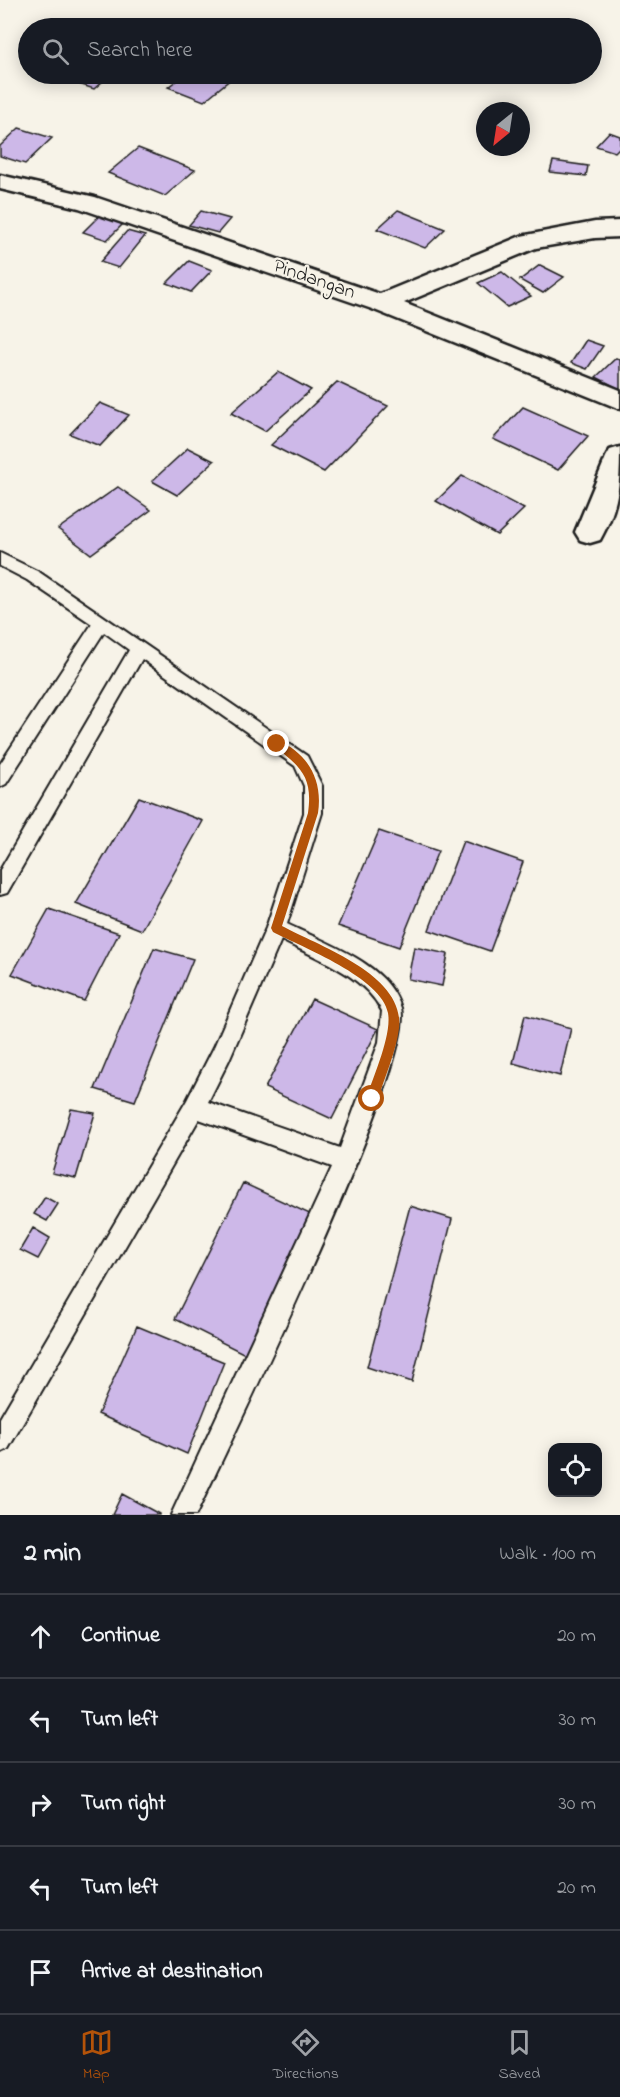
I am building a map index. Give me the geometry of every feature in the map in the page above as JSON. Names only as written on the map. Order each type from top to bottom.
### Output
[{"type":"street","name":"Pindangan","points":[[1,183],[86,202],[381,303],[620,400]]},
{"type":"street","points":[[381,303],[530,241],[595,230],[620,230]]},
{"type":"street","points":[[590,532],[620,457]]},
{"type":"lane","points":[[0,559],[33,576],[102,622],[301,761],[309,772],[315,796],[313,813],[276,928],[222,1053],[194,1107],[0,1442]]},
{"type":"lane","points":[[0,779],[102,622]]},
{"type":"lane","points":[[0,887],[139,648]]},
{"type":"lane","points":[[183,1515],[346,1161],[372,1099],[393,1030],[394,1013],[388,997],[375,983],[276,928]]},
{"type":"lane","points":[[194,1107],[346,1161]]},
{"type":"building","points":[[78,84],[100,84],[94,89]]},
{"type":"building","points":[[172,84],[225,84],[204,101],[168,87]]},
{"type":"building","points":[[19,128],[52,138],[25,164],[0,156],[0,146]]},
{"type":"building","points":[[609,132],[620,136],[620,147],[615,152],[596,146]]},
{"type":"building","points":[[138,148],[195,170],[165,196],[108,173]]},
{"type":"building","points":[[553,161],[588,166],[586,176],[550,172]]},
{"type":"building","points":[[398,210],[445,229],[425,248],[377,229]]},
{"type":"building","points":[[201,211],[230,219],[218,233],[189,225]]},
{"type":"building","points":[[100,215],[124,223],[107,240],[83,232]]},
{"type":"building","points":[[127,231],[145,236],[119,268],[100,262]]},
{"type":"building","points":[[189,261],[212,270],[191,292],[167,283]]},
{"type":"building","points":[[540,265],[564,277],[543,293],[520,280]]},
{"type":"building","points":[[502,272],[531,296],[507,307],[478,283]]},
{"type":"building","points":[[586,340],[603,346],[587,369],[571,363]]},
{"type":"building","points":[[616,358],[620,360],[620,389],[596,377]]},
{"type":"building","points":[[278,372],[311,390],[265,431],[231,413]]},
{"type":"building","points":[[337,382],[388,406],[324,472],[271,445]]},
{"type":"building","points":[[100,403],[129,415],[100,446],[70,434]]},
{"type":"building","points":[[523,407],[588,436],[558,470],[493,439]]},
{"type":"building","points":[[188,448],[214,461],[177,495],[152,481]]},
{"type":"building","points":[[462,476],[524,509],[497,535],[436,501]]},
{"type":"building","points":[[118,487],[151,510],[91,554],[58,529]]},
{"type":"building","points":[[139,797],[203,821],[142,930],[76,904]]},
{"type":"building","points":[[379,831],[438,851],[399,947],[338,926]]},
{"type":"building","points":[[463,841],[523,862],[490,951],[429,930]]},
{"type":"building","points":[[49,909],[119,933],[84,1001],[12,974]]},
{"type":"building","points":[[414,947],[448,954],[442,986],[408,979]]},
{"type":"building","points":[[154,948],[193,959],[135,1101],[95,1089]]},
{"type":"building","points":[[312,999],[378,1029],[332,1119],[265,1088]]},
{"type":"building","points":[[525,1015],[571,1028],[560,1076],[513,1063]]},
{"type":"building","points":[[71,1109],[95,1113],[76,1178],[52,1173]]},
{"type":"building","points":[[243,1183],[312,1215],[247,1355],[175,1319]]},
{"type":"building","points":[[45,1197],[58,1204],[47,1221],[34,1214]]},
{"type":"building","points":[[410,1206],[452,1219],[412,1382],[367,1367]]},
{"type":"building","points":[[33,1228],[50,1238],[38,1259],[20,1250]]},
{"type":"building","points":[[137,1326],[224,1362],[187,1454],[98,1414]]},
{"type":"building","points":[[122,1494],[159,1514],[159,1515],[112,1515]]},
{"type":"route","points":[[277,744],[301,761],[314,784],[315,796],[313,813],[276,928],[358,972],[375,983],[388,997],[394,1013],[393,1030],[372,1099]]}]
